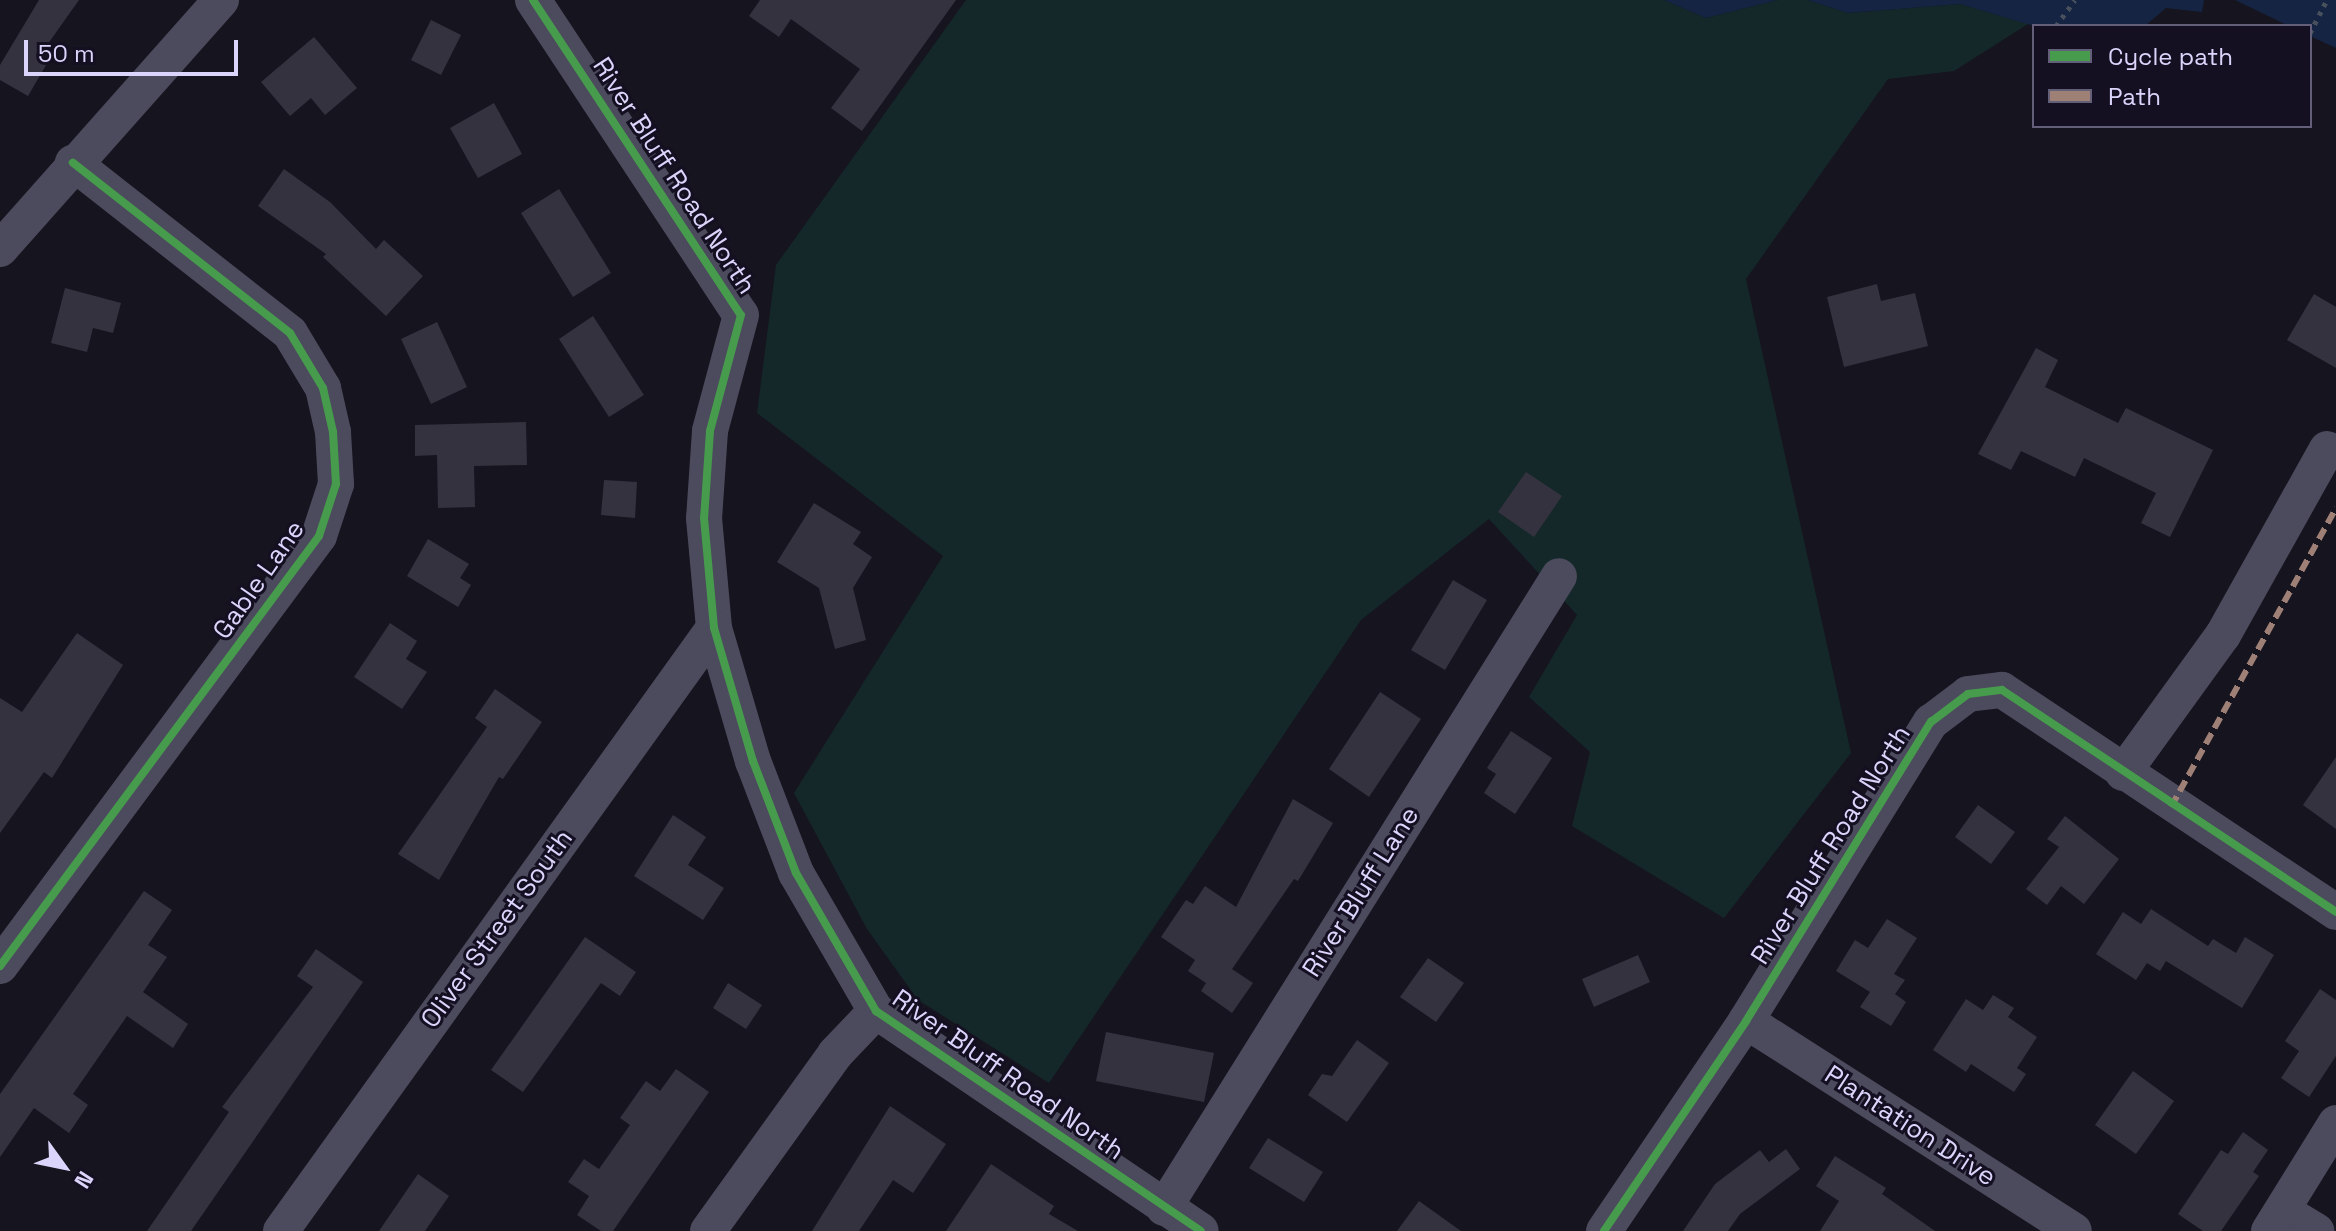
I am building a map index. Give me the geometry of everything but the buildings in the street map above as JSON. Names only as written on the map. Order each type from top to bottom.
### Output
[{"type":"street","points":[[0,249],[73,163],[221,0]]},
{"type":"street","name":"River Bluff Road North","points":[[533,0],[741,315],[710,431],[704,518],[714,628],[753,761],[796,873],[876,1011],[1201,1231]]},
{"type":"street","name":"Gable Lane","points":[[0,966],[319,536],[336,484],[333,432],[323,388],[290,333],[73,163]]},
{"type":"street","points":[[2123,773],[2223,635],[2327,449]]},
{"type":"street","name":"River Bluff Lane","points":[[1164,1208],[1559,576]]},
{"type":"street","name":"Oliver Street South","points":[[281,1231],[714,628]]},
{"type":"street","name":"River Bluff Road North","points":[[1604,1231],[1746,1021],[1931,722],[1968,694],[2002,690],[2336,912]]},
{"type":"street","points":[[708,1231],[835,1054],[876,1011]]},
{"type":"street","name":"Plantation Drive","points":[[1746,1021],[2074,1231]]},
{"type":"street","points":[[2316,1231],[2276,1221],[2336,1123]]},
{"type":"path","points":[[2057,24],[2075,0]]},
{"type":"path","points":[[2312,29],[2327,0]]},
{"type":"green space","points":[[966,0],[1664,0],[1706,18],[1778,0],[1808,0],[1848,13],[1960,4],[2028,24],[1954,71],[1888,79],[1746,279],[1851,753],[1724,918],[1572,826],[1590,752],[1529,697],[1577,615],[1489,519],[1361,620],[1049,1083],[918,1000],[867,929],[794,793],[943,556],[757,413],[776,265]]},
{"type":"water","points":[[1664,0],[1778,0],[1706,18]]},
{"type":"water","points":[[1808,0],[2204,0],[2202,12],[2166,8],[2147,24],[2032,25],[1960,4],[1848,13]]},
{"type":"water","points":[[2235,0],[2336,0],[2336,48],[2312,37],[2312,24],[2285,24]]},
{"type":"marked path","points":[[2171,807],[2336,508]]},
{"type":"cycle path","points":[[533,0],[741,315],[710,431],[704,518],[714,628],[753,761],[796,873],[876,1011],[1201,1231]]},
{"type":"cycle path","points":[[0,966],[319,536],[336,484],[333,432],[323,388],[290,333],[73,163]]},
{"type":"cycle path","points":[[1604,1231],[1746,1021],[1931,722],[1968,694],[2002,690],[2336,912]]}]
